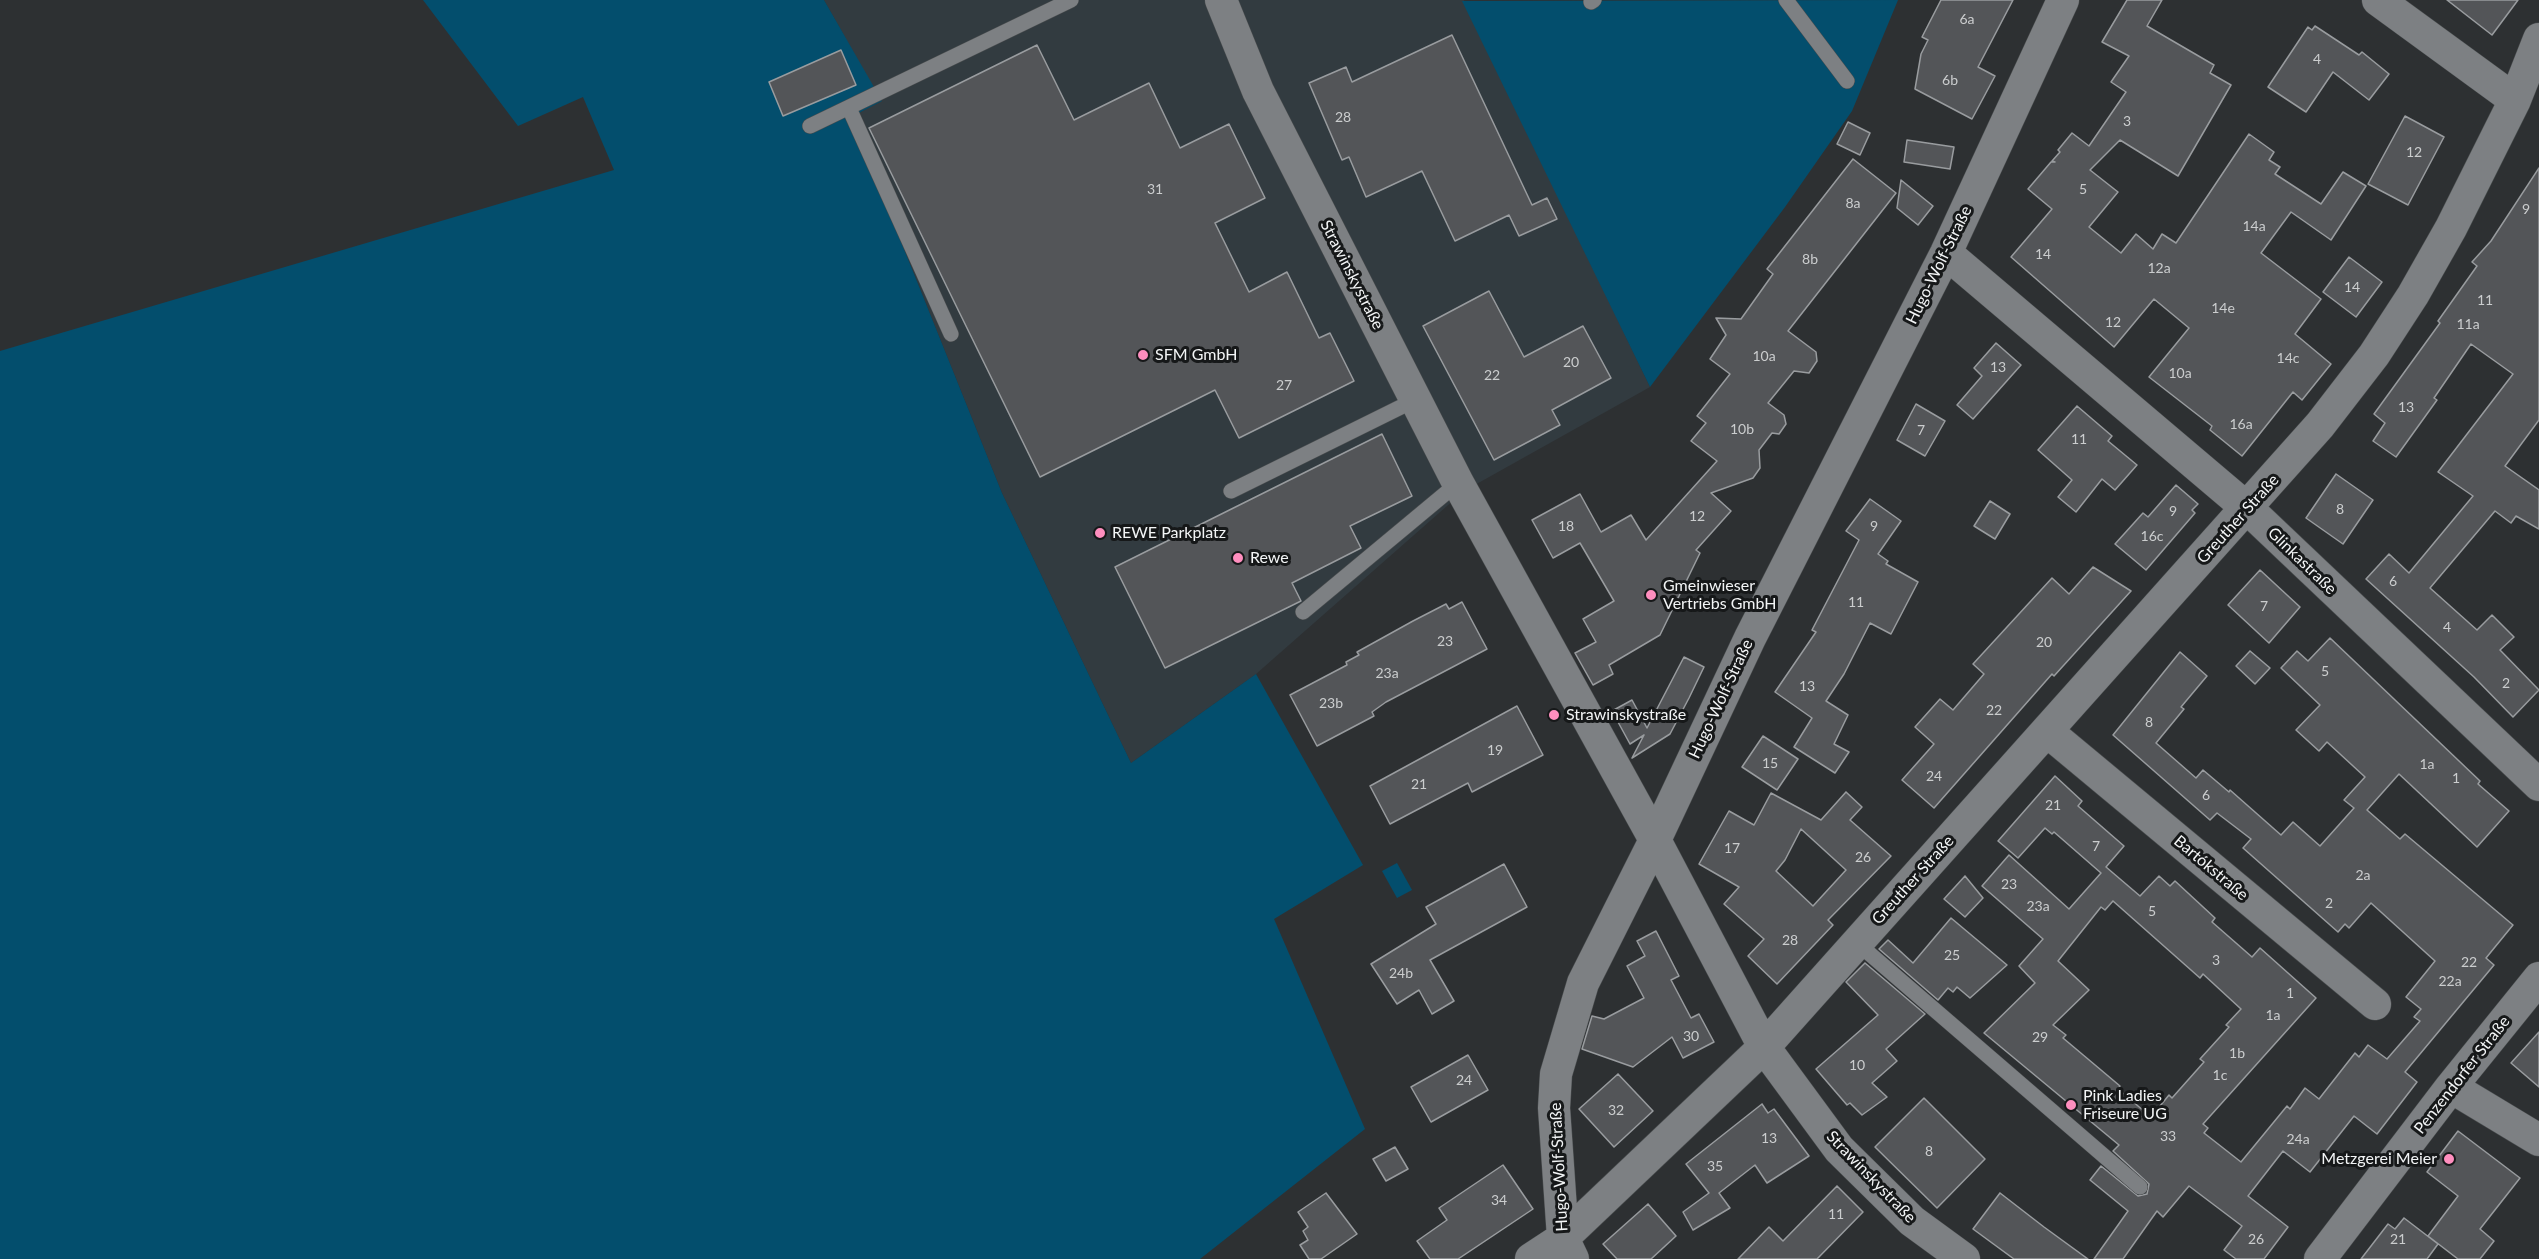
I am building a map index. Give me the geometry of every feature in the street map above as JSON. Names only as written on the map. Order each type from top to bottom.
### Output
[{"type":"street","name":"Strawinskystraße","points":[[1221,0],[1258,91],[1458,483],[1655,840],[1764,1047],[1839,1149],[1912,1221],[1964,1259]]},
{"type":"street","name":"Hugo-Wolf-Straße","points":[[1568,1248],[1554,1108],[1556,1074],[1583,983],[1655,840],[1750,638],[1946,254],[2063,0]]},
{"type":"street","points":[[2379,0],[2515,100]]},
{"type":"street","name":"Greuther Straße","points":[[1531,1259],[1568,1248],[1764,1047],[2248,509],[2320,425],[2374,355],[2413,295],[2451,228],[2515,100],[2539,39]]},
{"type":"street","name":"Glinkastraße","points":[[1946,254],[2248,509],[2539,786]]},
{"type":"street","name":"Bartókstraße","points":[[2048,732],[2375,1004]]},
{"type":"street","name":"Penzendorfer Straße","points":[[2320,1259],[2451,1087],[2539,978]]},
{"type":"street","points":[[2451,1087],[2539,1140]]},
{"type":"lane","points":[[810,126],[1071,0]]},
{"type":"lane","points":[[1786,0],[1847,81]]},
{"type":"lane","points":[[849,108],[951,334]]},
{"type":"lane","points":[[1231,491],[1416,400]]},
{"type":"lane","points":[[1303,612],[1458,483]]},
{"type":"lane","points":[[1857,942],[2140,1187]]},
{"type":"shaded area","points":[[423,0],[824,0],[882,101],[851,117],[1002,493],[1131,763],[1256,674],[1363,865],[1274,919],[1365,1129],[1200,1259],[0,1259],[0,351],[614,170],[583,97],[518,126]]},
{"type":"shaded area","points":[[824,0],[1464,0],[1650,387],[1464,491],[1256,674],[1131,763],[1002,493],[851,117],[881,101]]},
{"type":"shaded area","points":[[1898,0],[1852,111],[1785,207],[1650,387],[1462,1]]},
{"type":"shaded area","points":[[1397,863],[1412,890],[1397,898],[1382,871]]},
{"type":"building","points":[[1941,0],[2013,0],[1978,67],[1995,76],[1972,119],[1915,89],[1921,54],[1928,40],[1922,37]]},
{"type":"building","points":[[2127,0],[2162,0],[2147,26],[2214,65],[2210,73],[2231,85],[2178,176],[2120,140],[2090,170],[2118,192],[2089,227],[2121,253],[2136,234],[2153,249],[2162,234],[2176,243],[2249,134],[2274,152],[2269,160],[2280,167],[2275,174],[2321,204],[2343,172],[2366,186],[2331,240],[2291,212],[2261,253],[2321,299],[2295,334],[2331,364],[2302,400],[2293,392],[2242,456],[2210,430],[2212,426],[2149,377],[2189,328],[2154,299],[2114,347],[2011,257],[2052,209],[2028,189],[2051,162],[2055,162],[2052,161],[2060,152],[2058,150],[2072,133],[2089,146],[2126,92],[2111,82],[2129,56],[2102,42]]},
{"type":"building","points":[[2447,0],[2518,0],[2492,35]]},
{"type":"building","points":[[2315,26],[2359,55],[2362,52],[2389,74],[2369,100],[2333,72],[2306,112],[2268,87],[2308,27],[2312,30]]},
{"type":"building","points":[[1452,35],[1532,205],[1547,198],[1557,219],[1519,236],[1509,215],[1455,241],[1422,171],[1366,197],[1349,157],[1342,160],[1309,83],[1346,67],[1352,82]]},
{"type":"building","points":[[1037,45],[1074,120],[1149,83],[1180,148],[1229,124],[1265,198],[1215,223],[1249,292],[1287,272],[1319,338],[1330,333],[1354,381],[1239,438],[1215,390],[1040,477],[869,128]]},
{"type":"building","points":[[841,50],[856,85],[783,116],[769,82]]},
{"type":"building","points":[[2405,116],[2444,137],[2408,205],[2368,184]]},
{"type":"building","points":[[1848,122],[1870,133],[1860,155],[1837,144]]},
{"type":"building","points":[[1907,140],[1954,147],[1950,169],[1904,162]]},
{"type":"building","points":[[1853,159],[1896,193],[1788,331],[1816,352],[1817,361],[1809,373],[1794,371],[1768,403],[1784,415],[1786,424],[1779,434],[1772,433],[1759,450],[1760,468],[1753,478],[1711,493],[1731,511],[1696,550],[1700,553],[1660,635],[1609,665],[1613,674],[1593,685],[1575,653],[1596,642],[1583,619],[1614,601],[1580,543],[1553,558],[1532,520],[1580,494],[1601,532],[1631,515],[1646,540],[1717,461],[1691,441],[1706,423],[1697,416],[1730,374],[1710,359],[1726,335],[1716,318],[1741,319],[1773,274],[1767,269]]},
{"type":"building","points":[[2539,168],[2539,420],[2505,466],[2539,490],[2539,529],[2516,516],[2511,523],[2495,511],[2430,588],[2477,630],[2492,615],[2514,637],[2500,650],[2539,690],[2513,717],[2474,677],[2366,579],[2389,554],[2409,573],[2473,496],[2438,472],[2513,374],[2471,344],[2434,398],[2437,400],[2396,457],[2373,441],[2385,423],[2374,414],[2440,323],[2438,321],[2477,266],[2472,262],[2491,241]]},
{"type":"building","points":[[1901,180],[1933,206],[1918,225],[1897,208]]},
{"type":"building","points":[[2349,257],[2382,282],[2356,317],[2323,292]]},
{"type":"building","points":[[1489,291],[1524,357],[1583,326],[1611,378],[1552,410],[1560,425],[1494,460],[1423,326]]},
{"type":"building","points":[[1996,343],[2021,365],[1973,419],[1957,405],[1982,376],[1974,368]]},
{"type":"building","points":[[1916,404],[1945,421],[1925,456],[1897,440]]},
{"type":"building","points":[[2077,406],[2112,436],[2108,441],[2137,465],[2115,490],[2102,479],[2076,512],[2058,497],[2072,480],[2038,450]]},
{"type":"building","name":"Rewe","points":[[1382,434],[1412,496],[1350,526],[1361,548],[1292,583],[1301,601],[1165,668],[1115,567]]},
{"type":"building","points":[[2336,474],[2373,500],[2343,544],[2306,518]]},
{"type":"building","points":[[2176,485],[2198,504],[2192,510],[2195,513],[2146,570],[2115,544],[2143,513],[2148,517]]},
{"type":"building","points":[[1870,499],[1901,521],[1878,554],[1888,561],[1886,564],[1918,582],[1891,634],[1870,623],[1844,674],[1826,701],[1848,715],[1834,744],[1849,752],[1835,773],[1794,747],[1812,718],[1775,692],[1816,632],[1812,630],[1859,540],[1846,531]]},
{"type":"building","points":[[1990,501],[2010,514],[1995,539],[1974,526]]},
{"type":"building","points":[[2093,567],[2131,591],[2054,676],[2052,674],[1934,808],[1902,780],[1934,744],[1915,727],[1940,699],[1953,710],[1984,674],[1973,664],[2052,578],[2069,594]]},
{"type":"building","points":[[2260,570],[2300,607],[2269,643],[2228,605]]},
{"type":"building","points":[[1462,602],[1487,649],[1386,702],[1372,712],[1374,716],[1317,746],[1290,695],[1347,665],[1346,662],[1359,655],[1357,652],[1413,621],[1446,604],[1449,609]]},
{"type":"building","points":[[2330,638],[2480,781],[2478,784],[2509,811],[2477,847],[2399,774],[2367,810],[2400,839],[2405,834],[2513,925],[2486,958],[2494,965],[2405,1072],[2417,1082],[2377,1134],[2354,1116],[2310,1172],[2283,1151],[2248,1196],[2288,1227],[2264,1259],[2236,1259],[2224,1250],[2242,1226],[2189,1186],[2163,1217],[2157,1211],[2123,1259],[2094,1259],[2128,1211],[2090,1180],[2101,1166],[2138,1196],[2147,1194],[2149,1184],[2113,1151],[2119,1145],[1984,1033],[2035,983],[2019,966],[2043,939],[1982,886],[2009,855],[2069,909],[2101,873],[2054,832],[2052,834],[2045,828],[2018,858],[1998,841],[2055,776],[2082,801],[2078,806],[2124,846],[2106,867],[2140,896],[2159,876],[2170,886],[2175,881],[2215,918],[2212,922],[2252,957],[2260,948],[2316,998],[2203,1124],[2208,1128],[2204,1133],[2241,1162],[2287,1106],[2290,1109],[2305,1088],[2319,1099],[2355,1053],[2359,1057],[2368,1045],[2387,1059],[2420,1021],[2414,1017],[2421,1009],[2406,997],[2435,961],[2371,903],[2349,928],[2345,924],[2338,932],[2243,848],[2251,839],[2217,813],[2210,820],[2113,735],[2180,652],[2207,676],[2181,707],[2184,709],[2156,743],[2196,778],[2203,770],[2229,792],[2230,790],[2281,835],[2293,822],[2320,846],[2354,808],[2344,800],[2365,777],[2327,742],[2319,751],[2296,730],[2320,705],[2281,668],[2297,651],[2308,661]],"holes":[[[2113,901],[2200,978],[2203,974],[2241,1009],[2226,1025],[2229,1027],[2200,1059],[2204,1062],[2172,1098],[2169,1095],[2151,1117],[2118,1089],[2120,1086],[2063,1038],[2066,1035],[2053,1025],[2089,990],[2058,961],[2101,907],[2105,910]]]},
{"type":"building","points":[[2250,651],[2270,668],[2255,684],[2236,666]]},
{"type":"building","points":[[1684,657],[1704,667],[1689,698],[1670,734],[1632,758],[1644,735],[1630,744],[1612,711],[1632,700],[1647,728]]},
{"type":"building","points":[[1517,706],[1543,755],[1472,792],[1468,783],[1390,824],[1370,786]]},
{"type":"building","points":[[1763,736],[1798,759],[1777,790],[1742,767]]},
{"type":"building","points":[[1846,792],[1862,807],[1850,820],[1891,856],[1828,920],[1833,925],[1777,984],[1748,956],[1764,939],[1724,904],[1739,887],[1699,864],[1729,811],[1754,825],[1771,793],[1821,820]],"holes":[[[1801,829],[1846,870],[1813,906],[1776,871],[1785,860]]]},
{"type":"building","points":[[1504,864],[1527,907],[1430,960],[1454,1001],[1432,1014],[1419,990],[1397,1004],[1371,964],[1436,924],[1426,907]]},
{"type":"building","points":[[1965,876],[1983,898],[1965,917],[1944,899]]},
{"type":"building","points":[[1951,918],[2007,965],[1970,998],[1957,987],[1953,992],[1948,988],[1938,1000],[1879,949],[1888,940],[1913,963]]},
{"type":"building","points":[[1656,931],[1679,976],[1671,980],[1691,1018],[1699,1014],[1714,1042],[1683,1058],[1672,1037],[1633,1067],[1582,1049],[1592,1016],[1604,1019],[1644,998],[1627,966],[1645,956],[1637,941]]},
{"type":"building","points":[[1865,963],[1925,1014],[1886,1049],[1897,1061],[1872,1083],[1887,1097],[1862,1115],[1850,1103],[1847,1105],[1816,1069],[1878,1015],[1846,982]]},
{"type":"building","points":[[2539,1032],[2539,1087],[2511,1063]]},
{"type":"building","points":[[1468,1055],[1488,1090],[1431,1122],[1411,1087]]},
{"type":"building","points":[[1618,1074],[1653,1111],[1614,1147],[1579,1109]]},
{"type":"building","points":[[1924,1098],[1985,1159],[1937,1208],[1875,1147]]},
{"type":"building","points":[[1762,1104],[1768,1113],[1774,1109],[1809,1156],[1767,1183],[1755,1165],[1719,1193],[1730,1208],[1693,1230],[1683,1212],[1709,1193],[1686,1164]]},
{"type":"building","points":[[2458,1131],[2520,1178],[2480,1229],[2494,1241],[2480,1259],[2458,1259],[2428,1236],[2458,1196],[2427,1172]]},
{"type":"building","points":[[1395,1147],[1408,1169],[1386,1181],[1373,1159]]},
{"type":"building","points":[[1503,1165],[1533,1209],[1458,1259],[1430,1259],[1417,1241],[1447,1220],[1439,1208]]},
{"type":"building","points":[[1837,1186],[1863,1212],[1817,1259],[1738,1259],[1769,1227],[1783,1241]]},
{"type":"building","points":[[1326,1193],[1357,1234],[1321,1259],[1309,1259],[1300,1245],[1308,1240],[1303,1231],[1308,1227],[1298,1212]]},
{"type":"building","points":[[2000,1193],[2088,1259],[2014,1259],[1973,1229]]},
{"type":"building","points":[[1648,1204],[1676,1236],[1651,1259],[1617,1259],[1603,1244]]},
{"type":"building","points":[[2404,1218],[2438,1244],[2427,1259],[2361,1259],[2388,1224],[2395,1229]]},
{"type":"place","name":"SFM GmbH","points":[[1143,355]]},
{"type":"place","name":"REWE Parkplatz","points":[[1100,533]]},
{"type":"place","name":"Rewe","points":[[1238,558]]},
{"type":"place","name":"Gmeinwieser Vertriebs GmbH","points":[[1651,595]]},
{"type":"place","name":"Strawinskystraße","points":[[1554,715]]},
{"type":"place","name":"Pink Ladies Friseure UG","points":[[2071,1105]]},
{"type":"place","name":"Metzgerei Meier","points":[[2449,1159]]}]
